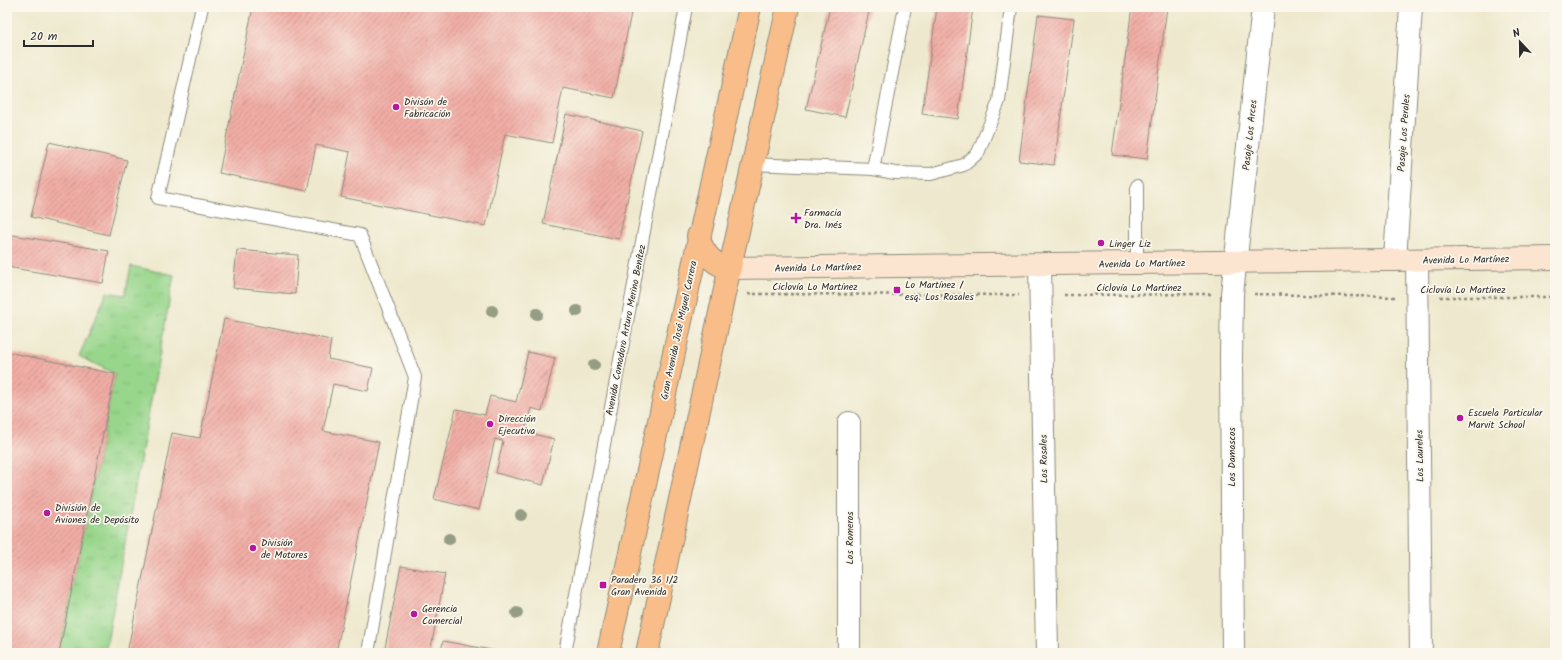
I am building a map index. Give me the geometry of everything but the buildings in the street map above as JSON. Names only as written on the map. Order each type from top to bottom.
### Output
[{"type":"main road","name":"Gran Avenida José Miguel Carrera","points":[[608,653],[698,236],[750,7]]},
{"type":"main road","points":[[647,653],[729,268],[788,7]]},
{"type":"main road","points":[[698,236],[706,254],[712,261],[729,268]]},
{"type":"main road","name":"Avenida Lo Martínez","points":[[729,268],[1555,258]]},
{"type":"street","name":"Pasaje Los Arces","points":[[1235,262],[1263,7]]},
{"type":"street","name":"Pasaje Los Perales","points":[[1395,260],[1411,7]]},
{"type":"street","name":"Los Laureles","points":[[1417,260],[1421,653]]},
{"type":"street","name":"Los Damascos","points":[[1233,653],[1231,366],[1232,294],[1235,262]]},
{"type":"street","name":"Los Rosales","points":[[1040,265],[1039,295],[1047,653]]},
{"type":"street","name":"Los Romeros","points":[[848,423],[849,653]]},
{"type":"lane","points":[[202,7],[158,198],[360,235],[415,377],[368,653]]},
{"type":"lane","name":"Avenida Comodoro Arturo Merino Benítez","points":[[565,653],[634,278],[686,7]]},
{"type":"lane","points":[[873,169],[905,7]]},
{"type":"lane","points":[[753,164],[873,169],[895,173],[931,174],[964,165],[978,153],[999,101],[1011,7]]},
{"type":"lane","points":[[1136,263],[1137,186]]},
{"type":"path","name":"Ciclovía Lo Martínez","points":[[724,294],[1232,294],[1417,297],[1555,297]]},
{"type":"green space","points":[[131,266],[174,275],[105,653],[59,653],[115,374],[79,356],[107,292],[125,295]]},
{"type":"place","name":"Divisón de Fabricación","points":[[396,107]]},
{"type":"place","name":"Farmacia Dra. Inés","points":[[796,218]]},
{"type":"place","name":"Linger Liz","points":[[1101,243]]},
{"type":"place","name":"Lo Martínez / esq. Los Rosales","points":[[897,290]]},
{"type":"place","name":"Escuela Particular Marvit School","points":[[1460,418]]},
{"type":"place","name":"Dirección Ejecutiva","points":[[490,424]]},
{"type":"place","name":"División de Aviones de Depósito","points":[[47,513]]},
{"type":"place","name":"División de Motores","points":[[253,548]]},
{"type":"place","name":"Paradero 36 1/2 Gran Avenida","points":[[603,585]]},
{"type":"place","name":"Gerencia Comercial","points":[[414,614]]}]
